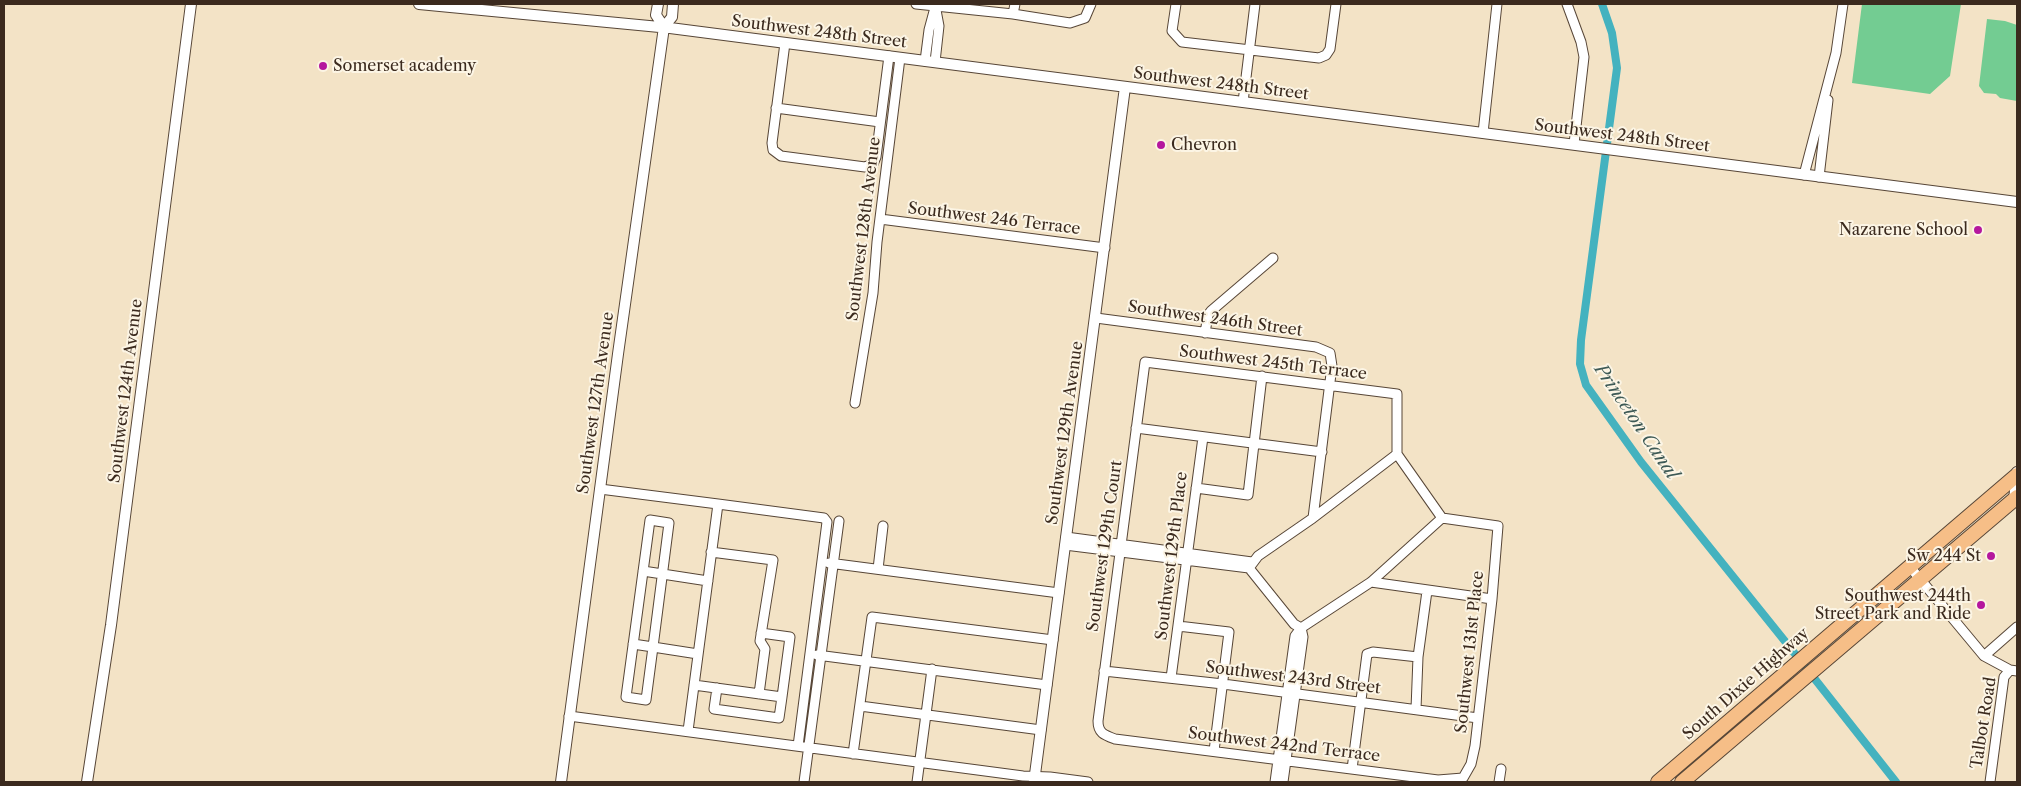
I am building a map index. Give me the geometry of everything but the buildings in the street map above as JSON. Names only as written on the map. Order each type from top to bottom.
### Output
[{"type":"highway","name":"South Dixie Highway","points":[[1658,782],[2017,475]]},
{"type":"highway","name":"South Dixie Highway","points":[[1682,782],[2015,499]]},
{"type":"highway","points":[[1670,782],[1724,736],[1725,725]]},
{"type":"street","name":"Southwest 124th Avenue","points":[[87,782],[111,625],[191,4]]},
{"type":"street","name":"Southwest 248th Street","points":[[419,4],[664,27],[2017,202]]},
{"type":"street","name":"Southwest 127th Avenue","points":[[658,4],[656,14],[664,27]]},
{"type":"street","name":"Southwest 127th Avenue","points":[[561,782],[664,27],[672,17],[673,4]]},
{"type":"street","points":[[916,4],[1014,14],[1070,23],[1085,18],[1092,4]]},
{"type":"street","points":[[1014,14],[1015,4]]},
{"type":"street","points":[[1176,4],[1172,31],[1182,42],[1319,58],[1326,55],[1330,49],[1336,4]]},
{"type":"street","points":[[1243,102],[1255,4]]},
{"type":"street","points":[[1483,133],[1497,4]]},
{"type":"street","points":[[1567,4],[1584,56],[1574,144]]},
{"type":"street","points":[[1804,175],[1819,114],[1829,85],[1838,45],[1843,4]]},
{"type":"street","points":[[930,62],[929,30],[936,5]]},
{"type":"street","points":[[785,43],[772,143],[775,153],[781,156],[865,167],[872,165],[876,157],[889,56]]},
{"type":"street","name":"Southwest 128th Avenue","points":[[855,402],[873,293],[900,58]]},
{"type":"street","points":[[1819,177],[1829,85]]},
{"type":"street","name":"Southwest 129th Avenue","points":[[1034,779],[1125,87]]},
{"type":"street","points":[[776,108],[880,122]]},
{"type":"street","name":"Southwest 246 Terrace","points":[[880,219],[1105,248]]},
{"type":"street","points":[[1205,332],[1208,315],[1211,311],[1273,258]]},
{"type":"street","name":"Southwest 246th Street","points":[[1096,318],[1316,348],[1330,354],[1332,361],[1330,386]]},
{"type":"street","name":"Southwest 245th Terrace","points":[[1145,362],[1397,394],[1397,454]]},
{"type":"street","name":"Southwest 129th Court","points":[[1102,734],[1099,730],[1098,720],[1145,362]]},
{"type":"street","points":[[1196,488],[1248,495],[1262,376]]},
{"type":"street","points":[[1313,518],[1330,386]]},
{"type":"street","points":[[1136,428],[1322,452]]},
{"type":"street","name":"Southwest 129th Place","points":[[1171,678],[1203,437]]},
{"type":"street","points":[[1066,541],[1250,565],[1397,454],[1442,518],[1371,582],[1301,628]]},
{"type":"street","points":[[2015,499],[2017,470]]},
{"type":"street","points":[[600,489],[824,518],[827,522],[823,562],[798,746]]},
{"type":"street","points":[[688,731],[718,504]]},
{"type":"street","name":"Southwest 131st Place","points":[[1442,518],[1498,526],[1492,600],[1474,755],[1469,769],[1463,778]]},
{"type":"street","points":[[650,520],[669,523],[646,700],[626,697],[643,572],[650,520]]},
{"type":"street","points":[[804,782],[839,521]]},
{"type":"street","points":[[878,569],[884,526]]},
{"type":"street","points":[[711,552],[772,560],[760,641],[765,649],[759,694]]},
{"type":"street","points":[[823,562],[1059,593]]},
{"type":"street","points":[[1250,565],[1294,624],[1301,628],[1303,637],[1282,760],[1275,782]]},
{"type":"street","points":[[1910,567],[1984,656],[2014,670]]},
{"type":"street","points":[[643,572],[708,581]]},
{"type":"street","points":[[1371,582],[1492,600]]},
{"type":"street","points":[[1416,709],[1418,657],[1427,591]]},
{"type":"street","points":[[853,754],[872,616],[1053,640]]},
{"type":"street","points":[[1178,626],[1229,632],[1214,751]]},
{"type":"street","points":[[1984,656],[2017,627]]},
{"type":"street","points":[[717,688],[714,709],[779,718],[790,637],[761,633]]},
{"type":"street","points":[[633,644],[698,654]]},
{"type":"street","points":[[1352,770],[1365,661],[1369,652],[1418,657]]},
{"type":"street","points":[[810,654],[1047,685]]},
{"type":"street","points":[[917,782],[932,669]]},
{"type":"street","name":"Talbot Road","points":[[1990,782],[2004,677],[2014,670]]},
{"type":"street","name":"Southwest 243rd Street","points":[[1104,671],[1223,684],[1478,718]]},
{"type":"street","points":[[694,685],[782,697]]},
{"type":"street","points":[[860,706],[1041,730]]},
{"type":"street","points":[[570,716],[920,762],[1034,779],[1088,782]]},
{"type":"street","name":"Southwest 242nd Terrace","points":[[1102,734],[1115,738],[1352,770],[1438,780],[1463,778]]},
{"type":"street","points":[[1282,760],[1283,782]]},
{"type":"street","points":[[1499,782],[1501,769]]},
{"type":"green space","points":[[1862,4],[1961,4],[1950,76],[1930,94],[1852,83]]},
{"type":"green space","points":[[1987,19],[2005,21],[2017,25],[2017,101],[2000,98],[1996,94],[1984,93],[1979,86]]},
{"type":"waterway","name":"Princeton Canal","points":[[1602,4],[1612,33],[1617,68],[1581,340],[1580,364],[1586,385],[1641,462],[1896,782]]},
{"type":"place","name":"Somerset academy","points":[[323,66]]},
{"type":"place","name":"Chevron","points":[[1161,145]]},
{"type":"place","name":"Nazarene School","points":[[1978,230]]},
{"type":"place","name":"Sw 244 St","points":[[1991,556]]},
{"type":"place","name":"Southwest 244th Street Park and Ride","points":[[1981,605]]}]
